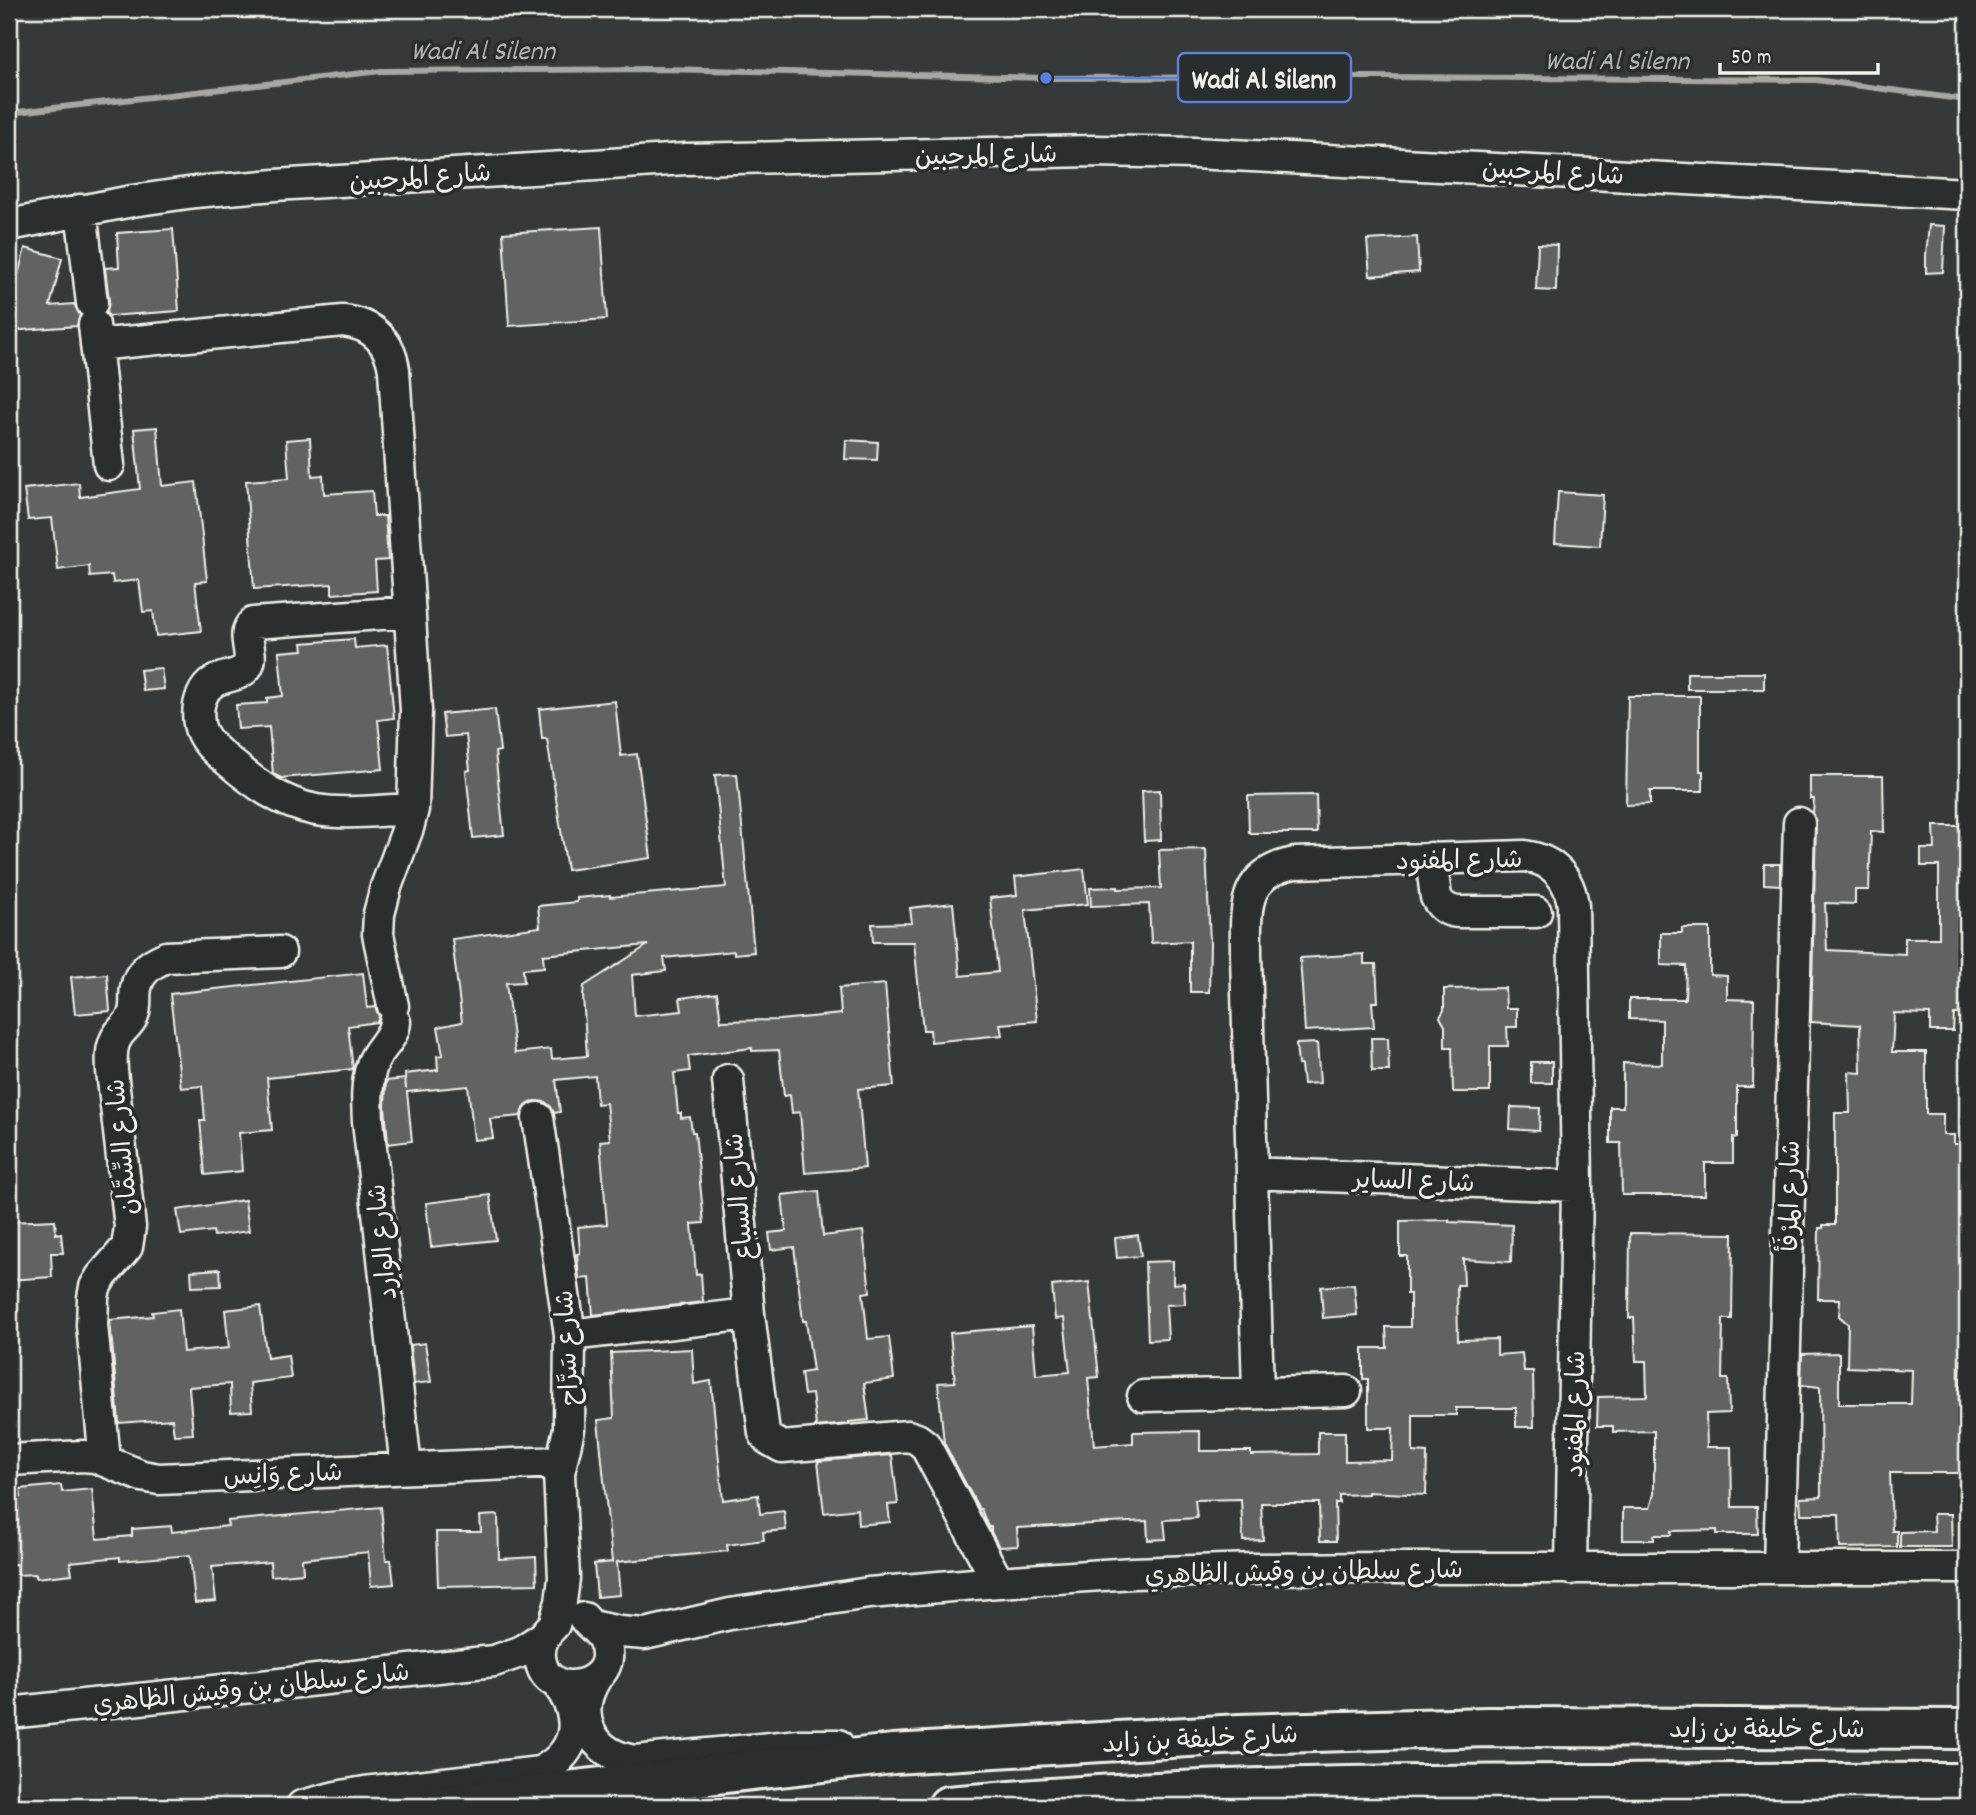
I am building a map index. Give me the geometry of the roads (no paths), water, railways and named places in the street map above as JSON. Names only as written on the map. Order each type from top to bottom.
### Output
[{"type":"highway","name":"شارع خليفة بن زايد","points":[[435,1806],[893,1754],[1240,1734],[1488,1727],[1967,1730]]},
{"type":"highway","name":"شارع خليفة بن زايد","points":[[948,1806],[1243,1788],[1497,1784],[1967,1783]]},
{"type":"street","name":"شارع المرحبين","points":[[9,225],[81,210],[195,192],[275,185],[685,159],[1095,151],[1194,153],[1967,194]]},
{"type":"street","points":[[81,210],[109,465]]},
{"type":"street","points":[[94,324],[355,322],[376,333],[390,351],[394,370],[416,710],[413,809],[332,811],[289,802],[262,789],[217,752],[206,740],[199,723],[200,704],[206,689],[220,678],[241,672],[248,665],[246,634],[250,625],[409,612]]},
{"type":"street","name":"شارع الوارد","points":[[406,1468],[367,1099],[372,1065],[393,1032],[394,1014],[378,934],[379,914],[413,809]]},
{"type":"street","name":"شارع المرْفَأ","points":[[1779,1568],[1798,823]]},
{"type":"street","name":"شارع المفنود","points":[[1258,1393],[1246,954],[1247,903],[1252,891],[1259,880],[1270,871],[1295,863],[1525,856],[1555,867],[1569,885],[1573,906],[1577,1186],[1572,1569]]},
{"type":"street","points":[[1431,858],[1436,897],[1448,911],[1536,912]]},
{"type":"street","name":"شارع السِّمَّان","points":[[105,1461],[92,1310],[95,1287],[127,1247],[130,1227],[112,1071],[114,1040],[133,1015],[136,987],[142,973],[152,962],[166,957],[280,952]]},
{"type":"street","name":"شارع السباع","points":[[728,1080],[749,1314],[764,1433],[768,1439],[782,1447],[908,1436],[917,1439],[925,1445],[998,1582]]},
{"type":"street","name":"شارع سَرَّاح","points":[[538,1118],[570,1335],[569,1429],[559,1473],[564,1578],[561,1602],[548,1631]]},
{"type":"street","name":"شارع الساير","points":[[1252,1173],[1577,1186]]},
{"type":"street","points":[[570,1335],[749,1314]]},
{"type":"street","points":[[1143,1396],[1346,1391]]},
{"type":"street","name":"شارع وَانِس","points":[[9,1460],[95,1457],[142,1476],[159,1479],[560,1462]]},
{"type":"street","name":"شارع سلطان بن وقيش الظاهري","points":[[591,1625],[620,1632],[645,1634],[730,1614],[869,1593],[1133,1573],[1254,1569],[1967,1568]]},
{"type":"street","name":"شارع سَرَّاح","points":[[564,1578],[573,1602],[591,1625]]},
{"type":"street","points":[[302,1806],[365,1792],[540,1772],[552,1765],[563,1756],[570,1744],[574,1717],[571,1704],[540,1662],[540,1649],[548,1631],[571,1619],[591,1625],[605,1642],[607,1651],[599,1673],[589,1689],[585,1716],[597,1742],[620,1759],[635,1761],[824,1744],[893,1754]]},
{"type":"street","name":"شارع سلطان بن وقيش الظاهري","points":[[494,1661],[520,1652],[548,1631]]},
{"type":"street","name":"شارع سلطان بن وقيش الظاهري","points":[[599,1673],[622,1649],[645,1634]]},
{"type":"street","name":"شارع سلطان بن وقيش الظاهري","points":[[9,1713],[494,1661],[521,1664],[551,1678]]},
{"type":"street","points":[[551,1678],[566,1686],[577,1686],[587,1684],[599,1673]]},
{"type":"waterway","name":"Wadi Al Silenn","points":[[9,113],[381,71],[660,69],[1046,78],[1816,80],[1967,100]]},
{"type":"place","name":"Wadi Al Silenn","points":[[1046,78]]}]
